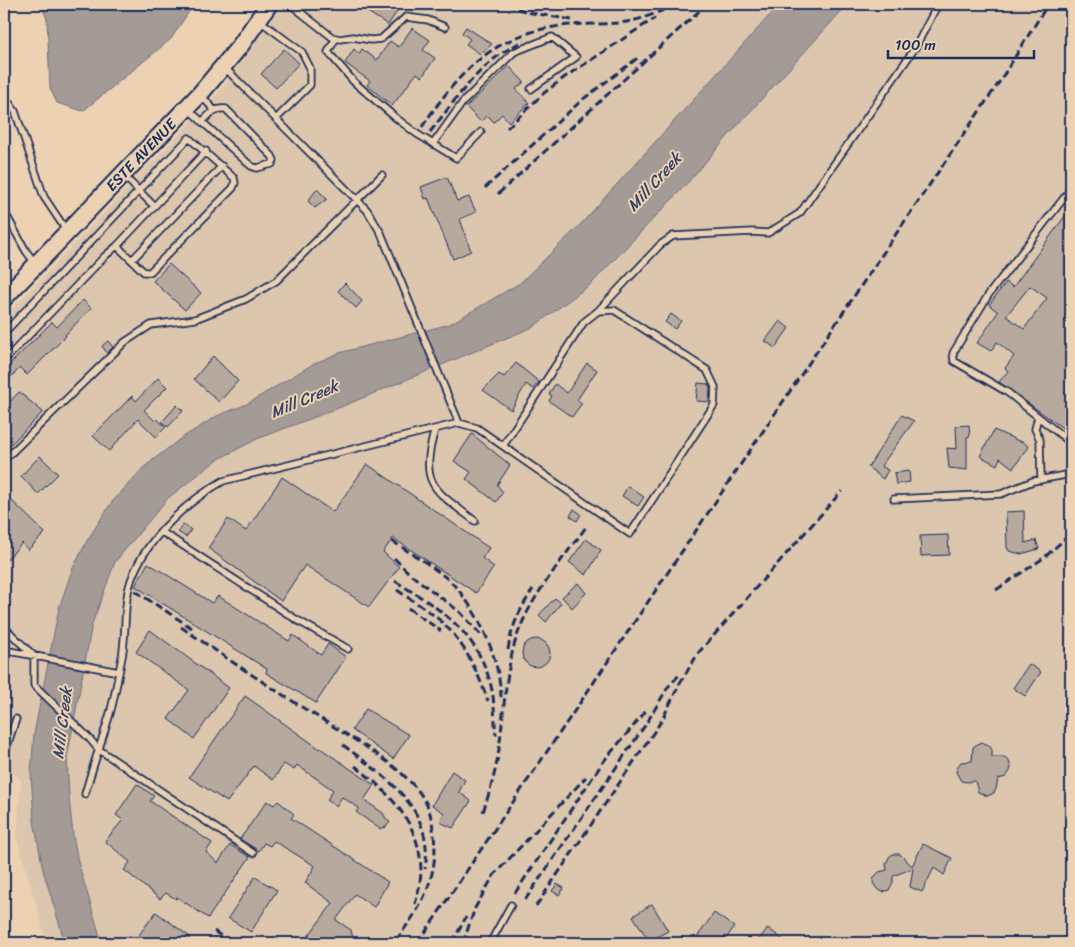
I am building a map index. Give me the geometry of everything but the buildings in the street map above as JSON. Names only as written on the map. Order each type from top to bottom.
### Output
[{"type":"street","name":"ESTE AVENUE","points":[[4,298],[200,94],[240,46],[269,4]]},
{"type":"lane","points":[[290,4],[332,37],[340,39],[353,36],[371,40],[381,39],[406,17],[428,20],[445,27]]},
{"type":"lane","points":[[503,446],[584,322],[598,311],[660,245],[673,236],[768,232],[800,213],[914,48],[938,4]]},
{"type":"lane","points":[[258,19],[302,52],[310,68],[310,85],[276,119]]},
{"type":"lane","points":[[433,144],[463,102],[514,52],[552,37],[576,57],[531,89]]},
{"type":"lane","points":[[336,38],[328,52],[354,82],[417,134],[456,158],[481,132]]},
{"type":"lane","points":[[223,66],[367,210],[381,233],[459,423]]},
{"type":"lane","points":[[200,94],[214,110]]},
{"type":"lane","points":[[4,96],[15,112],[44,197],[67,232]]},
{"type":"lane","points":[[186,107],[202,122],[251,166],[257,168],[272,164],[274,160],[272,156],[226,109],[214,110],[202,122]]},
{"type":"lane","points":[[4,333],[189,138],[206,151],[234,178],[235,184],[150,272],[144,272],[117,246]]},
{"type":"lane","points":[[4,361],[105,256],[117,246],[206,151]]},
{"type":"lane","points":[[132,260],[222,166]]},
{"type":"lane","points":[[122,175],[154,206]]},
{"type":"lane","points":[[4,460],[125,342],[151,325],[195,319],[246,300],[276,281],[382,175]]},
{"type":"lane","points":[[1071,189],[989,294],[952,353],[954,361],[1006,392],[1071,443]]},
{"type":"lane","points":[[4,210],[26,251],[36,265]]},
{"type":"lane","points":[[85,794],[110,710],[124,650],[127,598],[131,577],[151,544],[180,511],[205,491],[223,481],[459,423],[476,428],[630,534],[714,405],[715,387],[707,370],[614,310],[598,311]]},
{"type":"lane","points":[[1038,417],[1035,429],[1040,440],[1041,480]]},
{"type":"lane","points":[[435,429],[429,459],[429,474],[433,486],[438,493],[474,521]]},
{"type":"lane","points":[[894,499],[1001,494],[1033,481],[1071,474]]},
{"type":"lane","points":[[162,532],[297,620],[348,649]]},
{"type":"lane","points":[[4,627],[34,656],[34,684],[98,749],[253,853]]},
{"type":"lane","points":[[4,650],[119,672]]},
{"type":"lane","points":[[4,750],[8,746],[16,719]]},
{"type":"lane","points":[[490,943],[512,905]]},
{"type":"shaded area","points":[[281,4],[1071,4],[1071,943],[47,943],[17,838],[21,780],[4,765],[4,318],[222,89]]},
{"type":"water","points":[[41,4],[194,4],[171,39],[83,111],[57,103],[50,88],[47,19]]},
{"type":"water","name":"Mill Creek","points":[[780,4],[848,4],[682,189],[591,284],[533,327],[336,409],[257,439],[217,460],[168,498],[115,562],[92,624],[67,758],[69,798],[78,862],[102,943],[65,943],[43,870],[34,821],[31,773],[34,734],[59,608],[72,570],[88,539],[112,502],[144,467],[180,439],[217,416],[247,404],[313,364],[339,353],[450,324],[520,283],[580,225]]},
{"type":"railway","points":[[506,4],[527,12],[572,20]]},
{"type":"railway","points":[[422,127],[448,91],[462,76],[493,50],[511,40],[531,32],[554,27],[619,23],[634,20],[676,4]]},
{"type":"railway","points":[[498,194],[707,4]]},
{"type":"railway","points":[[418,943],[998,84],[1048,4]]},
{"type":"railway","points":[[507,128],[544,93],[565,77],[655,18]]},
{"type":"railway","points":[[430,132],[471,80],[495,58],[524,41]]},
{"type":"railway","points":[[485,188],[582,100],[639,57]]},
{"type":"railway","points":[[536,906],[662,720],[680,683],[699,652],[842,491]]},
{"type":"railway","points":[[483,812],[496,765],[509,666],[518,634],[537,595],[586,527]]},
{"type":"railway","points":[[996,590],[1045,557],[1071,533]]},
{"type":"railway","points":[[392,541],[445,577],[462,594],[486,636],[497,668],[501,698]]},
{"type":"railway","points":[[394,558],[410,574],[460,612],[481,635]]},
{"type":"railway","points":[[395,581],[440,611],[465,634],[475,648],[484,664],[492,688],[496,735]]},
{"type":"railway","points":[[508,650],[511,633],[517,618],[533,589]]},
{"type":"railway","points":[[397,590],[433,615],[452,632],[471,660],[488,701]]},
{"type":"railway","points":[[135,591],[192,628]]},
{"type":"railway","points":[[408,608],[441,631]]},
{"type":"railway","points":[[181,627],[378,755],[393,766],[418,790],[428,807],[432,824],[435,844],[433,869],[420,905],[394,943]]},
{"type":"railway","points":[[525,900],[646,724],[668,687],[681,673]]},
{"type":"railway","points":[[515,893],[603,762],[646,711]]},
{"type":"railway","points":[[343,745],[390,782],[415,811],[422,828],[426,847],[425,869]]},
{"type":"railway","points":[[355,766],[387,794],[410,825],[417,843],[421,862],[420,882],[415,904]]},
{"type":"railway","points":[[463,943],[475,908],[494,875],[586,777]]},
{"type":"railway","points":[[452,943],[466,917]]},
{"type":"railway","points":[[214,931],[231,943]]},
{"type":"railway","points":[[265,938],[270,943]]}]
